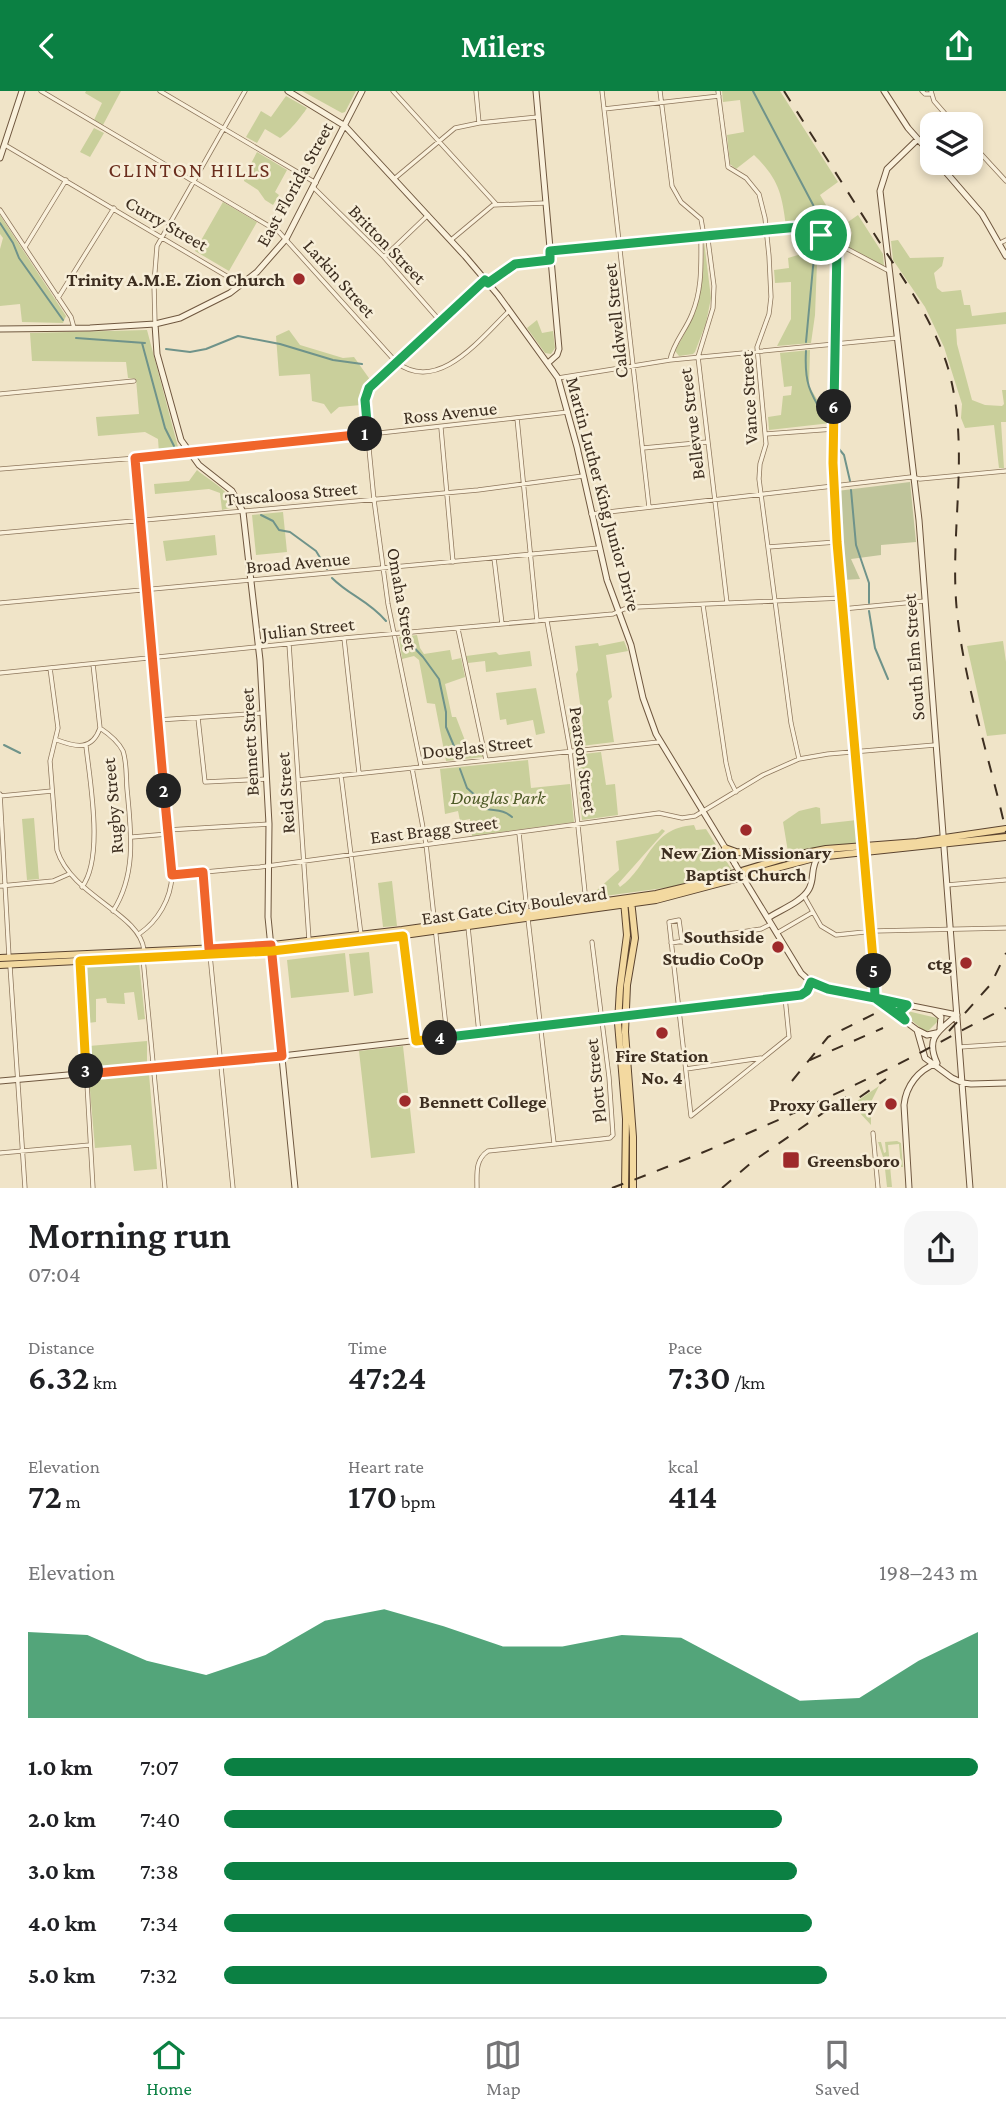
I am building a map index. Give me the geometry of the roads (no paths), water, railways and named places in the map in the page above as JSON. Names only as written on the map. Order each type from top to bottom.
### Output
[{"type":"main road","points":[[943,842],[1006,829]]},
{"type":"main road","points":[[943,842],[1006,837]]},
{"type":"main road","name":"East Gate City Boulevard","points":[[0,965],[10,961],[271,948],[403,933],[628,902],[797,858],[943,842]]},
{"type":"main road","points":[[725,848],[736,852],[797,858]]},
{"type":"main road","name":"East Gate City Boulevard","points":[[797,858],[863,849]]},
{"type":"main road","points":[[625,1188],[626,1119],[618,1023],[628,902]]},
{"type":"main road","points":[[628,902],[635,938],[627,985],[625,1032],[633,1129],[633,1188]]},
{"type":"main road","name":"East Gate City Boulevard","points":[[528,916],[586,904],[628,902]]},
{"type":"main road","name":"East Gate City Boulevard","points":[[271,948],[309,940],[403,933]]},
{"type":"main road","name":"East Gate City Boulevard","points":[[0,958],[10,961],[80,961],[143,955]]},
{"type":"street","points":[[0,158],[22,91]]},
{"type":"street","name":"Larkin Street","points":[[41,91],[264,222],[286,239],[396,362]]},
{"type":"street","name":"Britton Street","points":[[160,91],[314,185],[384,257],[440,321]]},
{"type":"street","points":[[155,324],[156,256],[161,236],[245,91]]},
{"type":"street","name":"Martin Luther King Junior Drive","points":[[288,91],[345,126],[487,282],[558,378],[599,548],[631,645],[643,698],[659,742],[801,973],[811,982]]},
{"type":"street","name":"East Florida Street","points":[[0,329],[155,324],[180,318],[210,305],[242,285],[267,263],[286,239],[362,91]]},
{"type":"street","points":[[393,91],[496,204]]},
{"type":"street","points":[[476,91],[479,123]]},
{"type":"street","points":[[536,91],[559,349],[557,355],[548,363]]},
{"type":"street","name":"Caldwell Street","points":[[602,91],[649,507]]},
{"type":"street","name":"Bellevue Street","points":[[660,91],[672,186],[681,202],[701,219],[704,236],[708,240],[714,300],[710,325],[698,357],[727,603]]},
{"type":"street","points":[[884,91],[898,115],[920,141]]},
{"type":"street","points":[[922,91],[925,94],[931,92],[934,101],[944,112]]},
{"type":"street","points":[[604,109],[719,93]]},
{"type":"street","name":"Vance Street","points":[[719,93],[728,167],[746,178],[756,189],[766,230],[771,297],[757,351],[766,434],[765,453],[759,469],[791,723],[799,759]]},
{"type":"street","points":[[394,179],[455,128],[538,117]]},
{"type":"street","name":"South Elm Street","points":[[918,139],[887,169],[881,182],[915,478],[970,1188]]},
{"type":"street","name":"Curry Street","points":[[5,145],[242,285]]},
{"type":"street","points":[[983,156],[1006,181]]},
{"type":"street","points":[[949,175],[1003,241],[1006,256]]},
{"type":"street","points":[[25,247],[66,180]]},
{"type":"street","points":[[451,240],[496,204],[545,203]]},
{"type":"street","points":[[58,299],[114,208]]},
{"type":"street","points":[[0,210],[71,317],[74,328]]},
{"type":"street","points":[[384,257],[428,215]]},
{"type":"street","points":[[550,251],[806,227],[891,272]]},
{"type":"street","points":[[670,360],[671,352],[692,314],[698,296],[701,241],[704,236]]},
{"type":"street","points":[[837,245],[834,487],[875,998]]},
{"type":"street","name":"Omaha Street","points":[[421,766],[382,568],[366,393],[375,381],[440,321],[487,282],[515,264],[550,260]]},
{"type":"street","points":[[396,362],[415,372],[441,370],[472,347],[509,310]]},
{"type":"street","name":"Bennett Street","points":[[155,324],[157,354],[178,432],[189,454],[204,470],[229,487],[243,512],[259,647],[269,824],[267,896],[295,1188]]},
{"type":"street","points":[[558,378],[670,360],[899,338]]},
{"type":"street","points":[[0,394],[134,381]]},
{"type":"street","name":"Ross Avenue","points":[[0,469],[189,454],[568,412]]},
{"type":"street","points":[[517,418],[537,621]]},
{"type":"street","points":[[441,428],[453,562]]},
{"type":"street","points":[[766,434],[834,429]]},
{"type":"street","points":[[643,448],[707,442]]},
{"type":"street","points":[[135,458],[172,875],[170,892],[160,912],[139,934]]},
{"type":"street","points":[[591,514],[915,478],[1006,471]]},
{"type":"street","name":"Tuscaloosa Street","points":[[0,533],[447,493],[583,476]]},
{"type":"street","points":[[768,547],[837,542]]},
{"type":"street","name":"Broad Avenue","points":[[0,603],[599,548]]},
{"type":"street","points":[[494,558],[502,624]]},
{"type":"street","name":"Julian Street","points":[[0,673],[393,633],[547,621],[613,614],[637,607],[842,598]]},
{"type":"street","points":[[842,609],[925,601]]},
{"type":"street","points":[[703,604],[726,763],[736,792]]},
{"type":"street","name":"Pearson Street","points":[[547,621],[570,750],[586,904]]},
{"type":"street","points":[[457,628],[486,760]]},
{"type":"street","points":[[344,638],[359,773]]},
{"type":"street","name":"Reid Street","points":[[289,644],[309,940]]},
{"type":"street","points":[[56,739],[78,747],[86,746],[94,740],[100,728],[93,664]]},
{"type":"street","points":[[50,668],[58,728],[51,751],[57,850],[69,874],[139,934],[165,1188]]},
{"type":"street","points":[[158,720],[263,713]]},
{"type":"street","points":[[198,718],[205,782],[267,779]]},
{"type":"street","name":"Rugby Street","points":[[100,728],[114,739],[123,753],[131,837],[126,884],[113,911]]},
{"type":"street","name":"Douglas Street","points":[[298,780],[659,742]]},
{"type":"street","name":"East Bragg Street","points":[[172,875],[268,865],[659,813],[682,818],[702,813],[763,775],[799,759],[935,744]]},
{"type":"street","points":[[82,887],[90,874],[94,854],[86,746]]},
{"type":"street","points":[[412,768],[426,844],[447,1037]]},
{"type":"street","points":[[341,775],[361,935]]},
{"type":"street","points":[[25,1188],[3,886],[0,795],[52,792]]},
{"type":"street","points":[[131,837],[269,824]]},
{"type":"street","points":[[477,1188],[477,1166],[482,1155],[488,1151],[554,1143],[519,833]]},
{"type":"street","points":[[671,943],[761,929],[804,896],[810,888],[813,864],[818,857]]},
{"type":"street","points":[[797,858],[808,868],[811,875]]},
{"type":"street","points":[[203,872],[233,1188]]},
{"type":"street","points":[[3,886],[54,881],[69,874]]},
{"type":"street","points":[[947,885],[1005,880]]},
{"type":"street","points":[[804,896],[821,926],[831,933],[844,935],[1006,928]]},
{"type":"street","points":[[777,933],[813,912]]},
{"type":"street","points":[[682,942],[679,920],[668,922],[691,1115],[789,1037],[785,997]]},
{"type":"street","points":[[468,924],[479,1033]]},
{"type":"street","points":[[403,933],[416,1041]]},
{"type":"street","name":"Plott Street","points":[[554,1143],[602,1139],[613,1135],[605,1018],[592,942]]},
{"type":"street","points":[[80,961],[93,1188]]},
{"type":"street","points":[[0,1081],[282,1056],[785,997],[805,993],[811,982],[828,989],[957,1015]]},
{"type":"street","points":[[875,998],[926,1035],[938,1031],[957,1015]]},
{"type":"street","points":[[905,1020],[899,1012],[907,1005]]},
{"type":"street","points":[[934,1011],[941,1017],[932,1044],[934,1064]]},
{"type":"street","points":[[916,1030],[925,1058],[949,1074],[962,1081],[1006,1081]]},
{"type":"street","points":[[960,1047],[1006,1044]]},
{"type":"street","points":[[686,1069],[763,1058]]},
{"type":"street","points":[[909,1188],[905,1094],[916,1077],[934,1064]]},
{"type":"street","points":[[873,1133],[878,1188]]},
{"type":"street","points":[[0,1153],[90,1145]]},
{"type":"waterway","points":[[753,91],[820,218],[820,229]]},
{"type":"waterway","points":[[0,223],[19,258],[63,320]]},
{"type":"waterway","points":[[806,342],[818,239]]},
{"type":"waterway","points":[[166,349],[190,352],[206,349],[238,336],[280,344],[333,360],[362,364]]},
{"type":"waterway","points":[[76,338],[145,343]]},
{"type":"waterway","points":[[142,343],[165,428],[174,446]]},
{"type":"waterway","points":[[806,351],[806,373],[810,389],[828,423]]},
{"type":"waterway","points":[[839,449],[844,455],[850,481]]},
{"type":"waterway","points":[[851,490],[856,545],[869,583],[869,603]]},
{"type":"waterway","points":[[261,515],[273,521],[279,530],[290,532],[316,551],[327,569]]},
{"type":"waterway","points":[[332,578],[386,621]]},
{"type":"waterway","points":[[869,611],[875,648],[888,679]]},
{"type":"waterway","points":[[404,637],[439,679],[446,712],[446,727],[459,758]]},
{"type":"waterway","points":[[4,745],[20,753]]},
{"type":"waterway","points":[[460,769],[467,788],[477,797],[480,807],[504,812],[512,817]]},
{"type":"railway","points":[[784,91],[918,303],[948,368],[958,426],[955,571],[959,628],[970,687],[1006,832]]},
{"type":"railway","points":[[949,1031],[991,984],[1006,953]]},
{"type":"railway","points":[[612,1188],[816,1103],[1006,1008]]},
{"type":"railway","points":[[792,1081],[828,1037],[874,1014]]},
{"type":"railway","points":[[810,1060],[883,1028]]},
{"type":"railway","points":[[840,1111],[886,1079]]},
{"type":"railway","points":[[722,1188],[752,1162],[846,1097]]},
{"type":"place","name":"Trinity A.M.E. Zion Church","points":[[299,279]]},
{"type":"place","name":"New Zion Missionary Baptist Church","points":[[746,830]]},
{"type":"place","name":"Southside Studio CoOp","points":[[778,947]]},
{"type":"place","name":"ctg","points":[[966,963]]},
{"type":"place","name":"Fire Station No. 4","points":[[662,1033]]},
{"type":"place","name":"Bennett College","points":[[405,1101]]},
{"type":"place","name":"Proxy Gallery","points":[[891,1104]]},
{"type":"place","name":"Greensboro","points":[[791,1160]]},
{"type":"district","name":"CLINTON HILLS","points":[[190,170]]},
{"type":"park label","name":"Douglas Park","points":[[498,797]]}]
